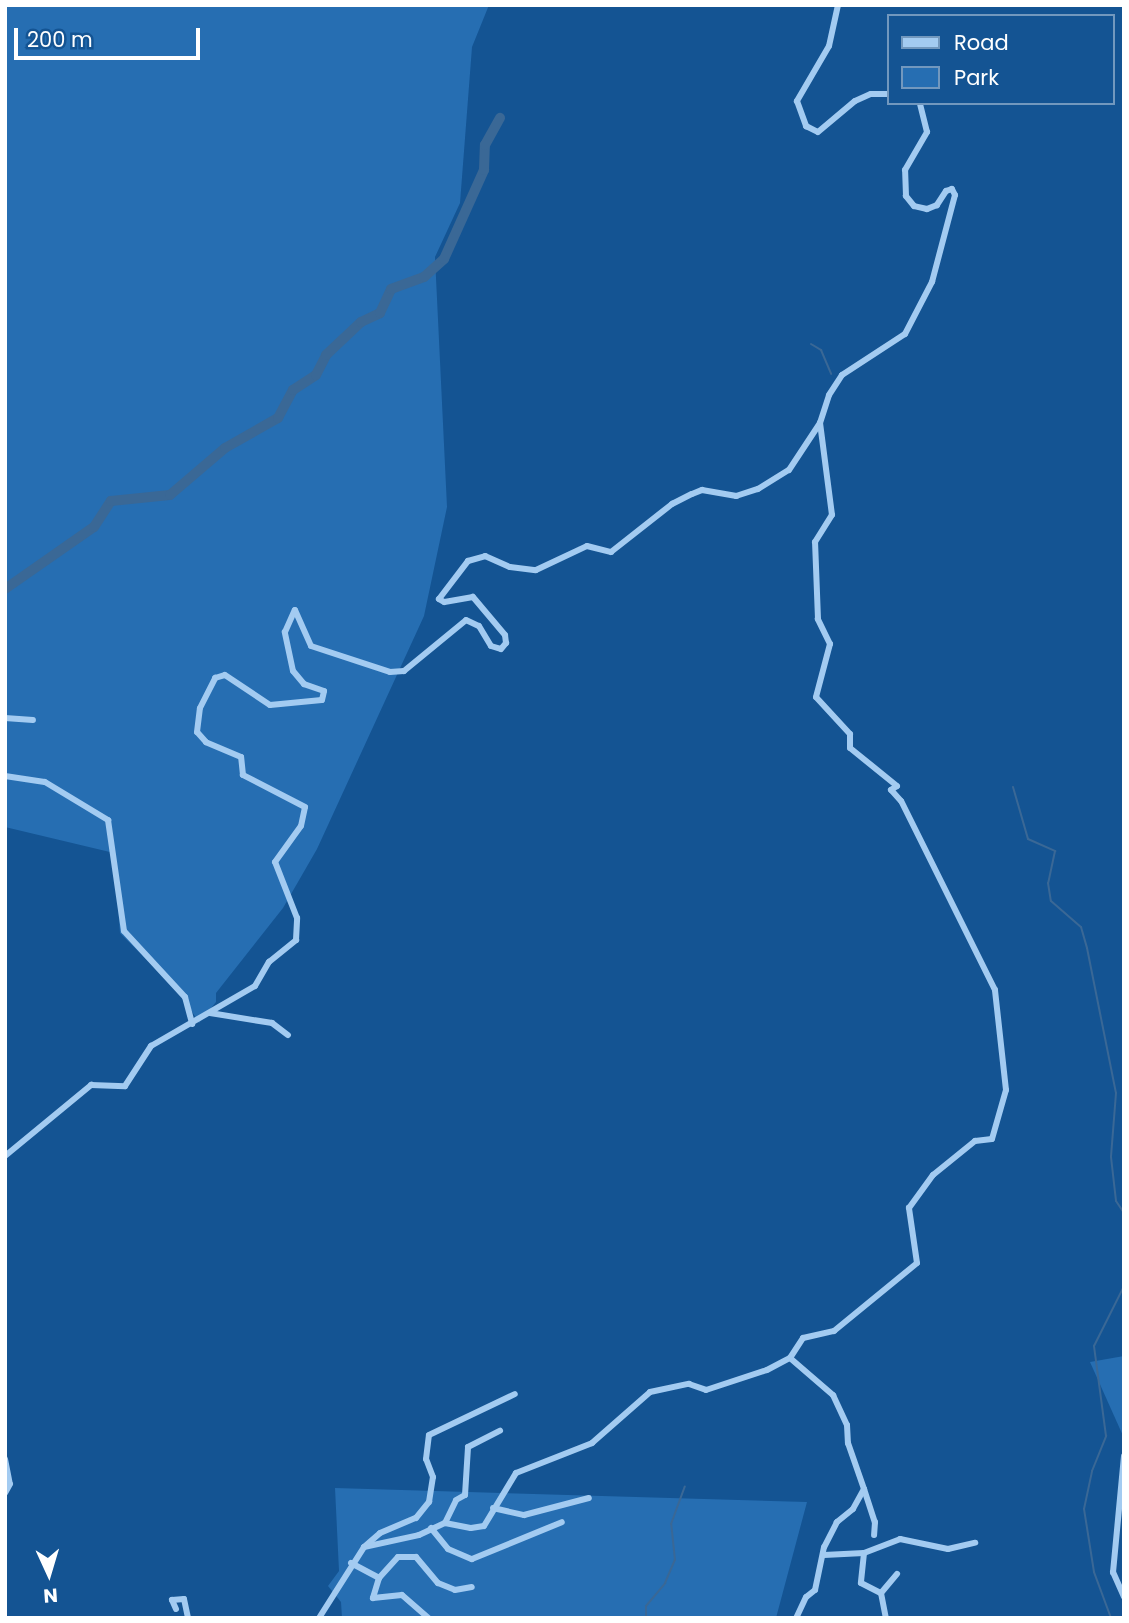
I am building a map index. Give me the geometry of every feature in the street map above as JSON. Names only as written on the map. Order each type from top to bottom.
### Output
[{"type":"street","points":[[838,5],[829,46],[797,101],[807,127],[818,132],[855,102],[871,94],[888,94]]},
{"type":"street","points":[[5,1156],[91,1085],[125,1086],[151,1046],[255,986],[268,962],[296,940],[297,918],[275,862],[301,826],[304,807],[258,786],[243,775],[241,757],[206,742],[197,732],[200,708],[215,678],[225,674],[270,705],[321,700],[324,691],[304,684],[293,671],[285,632],[295,610],[311,646],[390,672],[404,671],[467,620],[479,626],[491,646],[501,649],[506,643],[505,635],[473,597],[444,603],[439,599],[468,561],[485,556],[510,567],[536,569],[587,546],[611,552],[672,504],[692,494],[702,491],[736,496],[769,483],[789,470],[820,423],[829,395],[842,375],[905,334],[932,282],[955,195],[952,189],[946,191],[937,205],[926,209],[914,206],[906,196],[905,170],[927,132],[920,105]]},
{"type":"street","points":[[364,1548],[445,1522],[477,1528],[516,1474],[592,1443],[650,1392],[689,1384],[706,1390],[790,1358],[803,1338],[834,1331],[916,1263],[909,1208],[933,1175],[975,1141],[992,1139],[1006,1090],[995,990],[901,801],[891,790],[897,786],[850,748],[850,734],[817,697],[830,644],[818,619],[815,542],[832,515],[820,423]]},
{"type":"street","points":[[5,718],[33,720]]},
{"type":"street","points":[[5,776],[39,779],[108,820],[124,931],[185,998],[192,1024]]},
{"type":"street","points":[[210,1013],[272,1023],[288,1035]]},
{"type":"street","points":[[790,1358],[833,1395],[847,1425],[848,1443],[875,1522],[874,1535]]},
{"type":"street","points":[[319,1618],[351,1563],[364,1548],[380,1533],[416,1518],[429,1502],[433,1477],[426,1459],[429,1435],[515,1394]]},
{"type":"street","points":[[445,1522],[456,1500],[465,1494],[468,1447],[500,1431]]},
{"type":"street","points":[[1124,1456],[1113,1572],[1124,1597]]},
{"type":"street","points":[[5,1459],[10,1484],[5,1493]]},
{"type":"street","points":[[796,1618],[806,1597],[815,1590],[824,1555],[837,1522],[853,1509],[864,1489]]},
{"type":"street","points":[[493,1508],[524,1515],[589,1498]]},
{"type":"street","points":[[431,1528],[448,1549],[472,1559],[562,1522]]},
{"type":"street","points":[[824,1555],[864,1553],[900,1539],[948,1549],[975,1543]]},
{"type":"street","points":[[864,1553],[861,1583],[881,1592]]},
{"type":"street","points":[[428,1618],[402,1595],[373,1598],[379,1578],[398,1557],[416,1556],[438,1583],[455,1590],[472,1587]]},
{"type":"street","points":[[351,1563],[379,1578]]},
{"type":"street","points":[[881,1592],[897,1574]]},
{"type":"street","points":[[881,1592],[886,1618]]},
{"type":"street","points":[[176,1609],[172,1600],[184,1599],[188,1618]]},
{"type":"green space","points":[[5,5],[489,5],[472,47],[460,203],[435,257],[447,507],[424,616],[317,849],[283,908],[216,993],[216,1002],[199,1023],[182,995],[120,933],[114,853],[5,827]]},
{"type":"green space","points":[[1124,1356],[1124,1438],[1090,1362]]},
{"type":"green space","points":[[335,1488],[807,1502],[776,1618],[342,1618],[341,1602],[328,1586],[339,1571]]},
{"type":"waterway","points":[[5,589],[94,527],[111,501],[170,495],[225,448],[278,418],[293,390],[316,375],[326,355],[361,322],[380,313],[391,289],[424,277],[444,259],[484,170],[485,145],[500,118]]},
{"type":"waterway","points":[[811,344],[821,350],[831,374]]},
{"type":"waterway","points":[[1013,787],[1028,839],[1055,851],[1048,883],[1051,901],[1081,927],[1087,948],[1116,1093],[1111,1157],[1116,1201],[1124,1213]]},
{"type":"waterway","points":[[1111,1618],[1094,1572],[1084,1509],[1092,1471],[1106,1436],[1094,1346],[1124,1286]]},
{"type":"waterway","points":[[646,1618],[646,1606],[665,1583],[675,1560],[671,1524],[685,1486]]}]
